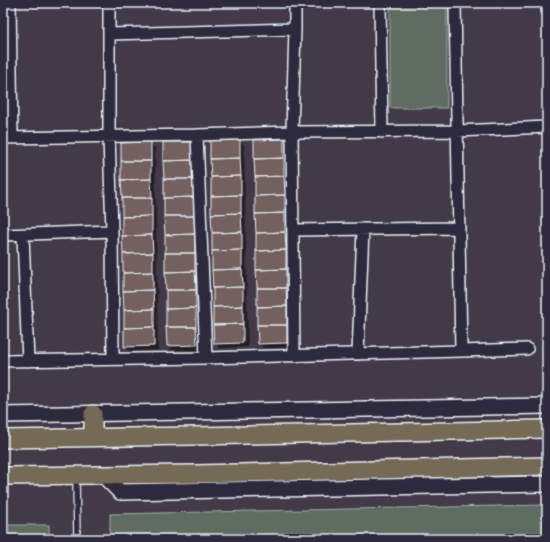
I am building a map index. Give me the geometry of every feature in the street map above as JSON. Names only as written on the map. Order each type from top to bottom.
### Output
[{"type":"main road","points":[[93,414],[93,438]]},
{"type":"main road","points":[[3,439],[547,429]]},
{"type":"main road","points":[[3,476],[76,476],[547,466]]},
{"type":"street","points":[[10,3],[8,138],[292,132],[457,131],[547,127]]},
{"type":"street","points":[[109,3],[109,137],[112,231],[113,359]]},
{"type":"street","points":[[294,356],[292,132],[295,3]]},
{"type":"street","points":[[380,3],[382,132]]},
{"type":"street","points":[[455,3],[461,351]]},
{"type":"street","points":[[547,3],[547,10]]},
{"type":"street","points":[[109,34],[295,30]]},
{"type":"street","points":[[197,135],[206,358]]},
{"type":"street","points":[[293,230],[458,228]]},
{"type":"street","points":[[358,354],[363,229]]},
{"type":"street","points":[[3,235],[112,231]]},
{"type":"street","points":[[23,235],[28,361]]},
{"type":"street","points":[[3,361],[294,356],[527,349]]},
{"type":"street","points":[[3,415],[547,406]]},
{"type":"street","points":[[103,475],[120,492],[547,484]]},
{"type":"lane","points":[[76,476],[77,539]]},
{"type":"green space","points":[[390,3],[447,3],[447,108],[390,108]]},
{"type":"green space","points":[[545,505],[546,539],[110,539],[110,514]]},
{"type":"green space","points":[[3,525],[49,525],[49,539],[3,539]]},
{"type":"building","points":[[240,139],[240,158],[210,159],[210,140]]},
{"type":"building","points":[[284,139],[284,158],[254,159],[254,140]]},
{"type":"building","points":[[151,142],[151,161],[121,161],[121,143]]},
{"type":"building","points":[[163,142],[193,142],[193,160],[163,161]]},
{"type":"building","points":[[240,158],[241,176],[211,177],[210,159]]},
{"type":"building","points":[[284,158],[284,176],[255,177],[254,159]]},
{"type":"building","points":[[193,160],[194,179],[164,179],[163,161]]},
{"type":"building","points":[[121,161],[151,161],[151,179],[121,180]]},
{"type":"building","points":[[241,176],[241,195],[211,196],[211,177]]},
{"type":"building","points":[[284,176],[285,195],[255,196],[255,177]]},
{"type":"building","points":[[151,179],[152,198],[122,198],[121,180]]},
{"type":"building","points":[[164,179],[194,179],[194,197],[164,198]]},
{"type":"building","points":[[241,195],[241,213],[211,214],[211,196]]},
{"type":"building","points":[[285,195],[285,213],[255,214],[255,196]]},
{"type":"building","points":[[194,197],[194,216],[164,216],[164,198]]},
{"type":"building","points":[[122,198],[152,198],[152,216],[122,217]]},
{"type":"building","points":[[241,213],[242,232],[212,233],[211,214]]},
{"type":"building","points":[[285,213],[285,232],[256,233],[255,214]]},
{"type":"building","points":[[152,216],[152,235],[122,236],[122,217]]},
{"type":"building","points":[[164,216],[194,216],[195,234],[165,235]]},
{"type":"building","points":[[242,232],[242,250],[212,251],[212,233]]},
{"type":"building","points":[[285,232],[286,250],[256,251],[256,233]]},
{"type":"building","points":[[195,234],[195,253],[165,253],[165,235]]},
{"type":"building","points":[[152,235],[153,253],[123,254],[122,236]]},
{"type":"building","points":[[242,250],[242,269],[212,270],[212,251]]},
{"type":"building","points":[[286,250],[286,269],[256,270],[256,251]]},
{"type":"building","points":[[153,253],[153,272],[123,273],[123,254]]},
{"type":"building","points":[[165,253],[195,253],[195,271],[165,272]]},
{"type":"building","points":[[242,269],[243,287],[213,288],[212,270]]},
{"type":"building","points":[[286,269],[286,288],[257,288],[256,270]]},
{"type":"building","points":[[195,271],[196,290],[166,290],[165,272]]},
{"type":"building","points":[[153,272],[153,290],[123,291],[123,273]]},
{"type":"building","points":[[243,287],[243,306],[213,307],[213,288]]},
{"type":"building","points":[[257,288],[286,288],[287,306],[257,307]]},
{"type":"building","points":[[153,290],[154,309],[124,310],[123,291]]},
{"type":"building","points":[[166,290],[196,290],[196,308],[166,309]]},
{"type":"building","points":[[243,306],[243,324],[213,325],[213,307]]},
{"type":"building","points":[[287,306],[287,325],[257,325],[257,307]]},
{"type":"building","points":[[196,308],[196,327],[166,327],[166,309]]},
{"type":"building","points":[[154,309],[154,327],[124,328],[124,310]]},
{"type":"building","points":[[243,324],[243,343],[214,344],[213,325]]},
{"type":"building","points":[[257,325],[287,325],[287,343],[258,344]]},
{"type":"building","points":[[154,327],[154,346],[124,347],[124,328]]},
{"type":"building","points":[[166,327],[196,327],[197,345],[167,346]]}]
